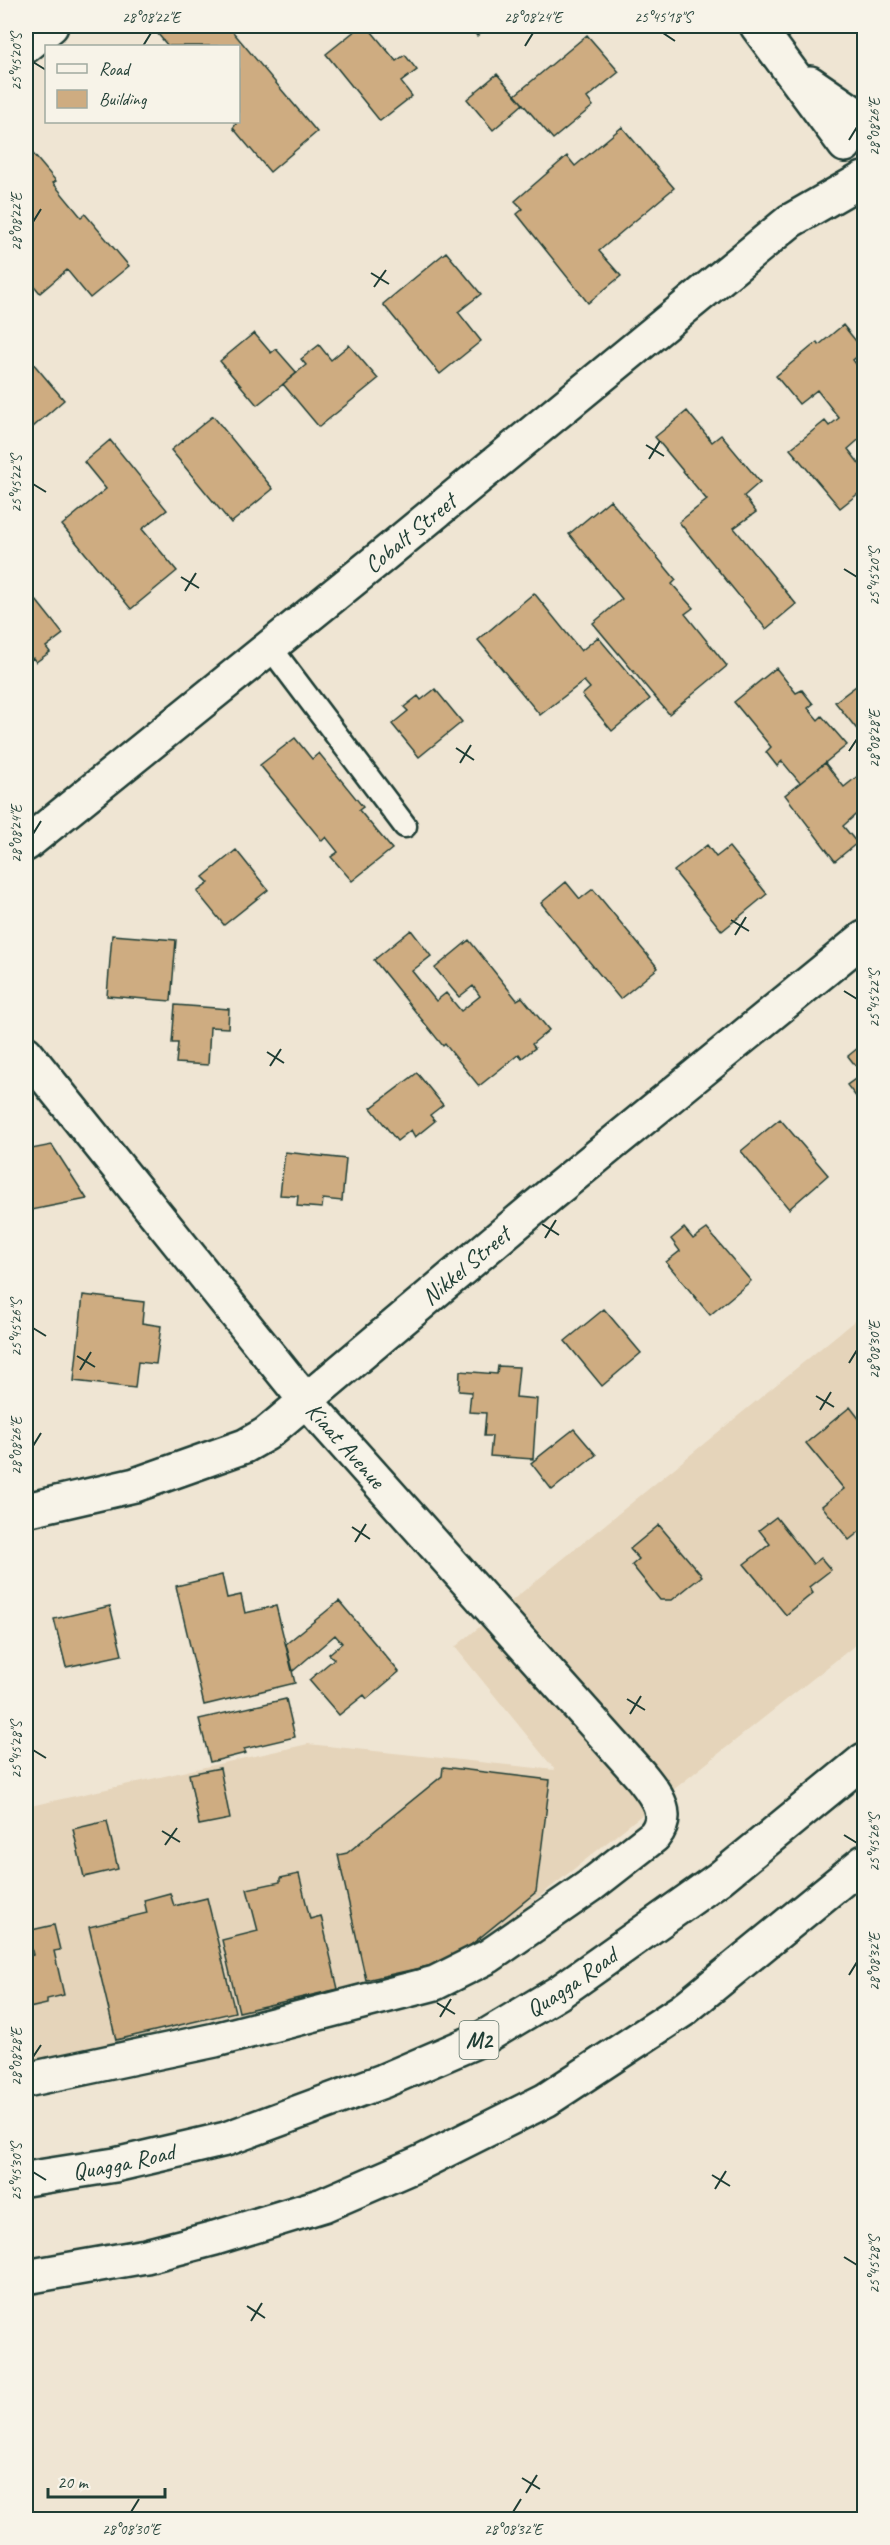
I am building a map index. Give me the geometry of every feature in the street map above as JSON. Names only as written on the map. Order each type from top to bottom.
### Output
[{"type":"street","points":[[26,46],[51,26]]},
{"type":"street","points":[[757,26],[858,150]]},
{"type":"street","name":"Cobalt Street","points":[[26,844],[790,221],[858,150]]},
{"type":"street","name":"Nikkel Street","points":[[26,1510],[135,1485],[245,1446],[266,1434],[560,1187],[864,938]]},
{"type":"street","name":"Kiaat Avenue","points":[[26,1053],[306,1401],[641,1776],[657,1797],[663,1817],[660,1830],[554,1911],[489,1956],[435,1983],[215,2040],[26,2080]]},
{"type":"street","name":"Quagga Road","points":[[26,2179],[115,2165],[226,2139],[383,2081],[483,2038],[558,1994],[720,1878],[864,1760]]},
{"type":"street","points":[[26,2277],[146,2256],[215,2238],[323,2205],[420,2163],[546,2100],[683,2010],[864,1862]]},
{"type":"lane","points":[[270,647],[405,826]]},
{"type":"shaded area","points":[[864,1313],[864,1638],[452,1966],[26,2063],[26,1807],[308,1744],[555,1770],[455,1647]]},
{"type":"building","points":[[168,26],[228,26],[317,132],[270,172],[233,128],[235,123],[240,123],[240,45],[167,45],[158,34]]},
{"type":"building","points":[[361,26],[367,26],[396,61],[405,55],[417,70],[401,82],[412,96],[380,121],[326,54]]},
{"type":"building","points":[[469,26],[489,26],[477,36]]},
{"type":"building","points":[[587,35],[619,72],[587,98],[593,106],[553,139],[515,95]]},
{"type":"building","points":[[497,74],[523,104],[493,130],[467,99]]},
{"type":"building","points":[[622,127],[674,188],[599,251],[621,276],[588,303],[517,214],[523,209],[515,201],[567,156],[575,166]]},
{"type":"building","points":[[28,148],[56,181],[53,183],[81,217],[85,214],[129,266],[90,298],[67,270],[40,293],[26,276],[26,150]]},
{"type":"building","points":[[446,252],[481,294],[458,312],[481,341],[440,374],[383,304]]},
{"type":"building","points":[[843,325],[864,351],[853,360],[864,375],[864,435],[848,449],[864,470],[864,489],[840,508],[790,449],[825,421],[829,426],[839,418],[817,390],[799,404],[776,376],[817,342],[819,345]]},
{"type":"building","points":[[254,333],[271,353],[276,349],[297,373],[257,405],[220,361]]},
{"type":"building","points":[[319,345],[331,360],[349,345],[378,379],[319,427],[283,384],[306,365],[301,359]]},
{"type":"building","points":[[32,362],[64,400],[26,433],[26,368]]},
{"type":"building","points":[[687,411],[712,442],[721,435],[760,482],[744,496],[756,512],[734,528],[796,604],[766,629],[679,522],[707,500],[655,437]]},
{"type":"building","points":[[213,416],[273,489],[231,523],[171,450]]},
{"type":"building","points":[[110,440],[167,510],[142,529],[177,571],[131,609],[62,525],[106,489],[84,462]]},
{"type":"building","points":[[610,500],[676,580],[672,584],[693,608],[685,614],[727,666],[669,714],[593,623],[622,599],[569,534]]},
{"type":"building","points":[[534,593],[581,651],[598,637],[650,699],[612,731],[582,695],[590,688],[584,681],[540,715],[478,640]]},
{"type":"building","points":[[36,600],[63,634],[46,647],[50,652],[36,662],[33,658],[26,664],[26,609]]},
{"type":"building","points":[[776,668],[796,693],[802,690],[813,704],[808,708],[818,720],[822,716],[847,745],[800,783],[782,761],[777,766],[766,752],[771,747],[734,702]]},
{"type":"building","points":[[860,683],[864,689],[864,738],[835,702]]},
{"type":"building","points":[[435,689],[462,722],[419,757],[392,724],[408,711],[404,707],[418,696],[421,700]]},
{"type":"building","points":[[295,738],[312,759],[319,753],[363,807],[359,810],[392,849],[352,881],[331,857],[338,852],[326,837],[322,841],[260,765]]},
{"type":"building","points":[[825,763],[844,787],[859,775],[864,782],[864,812],[862,809],[843,826],[857,843],[835,861],[785,795]]},
{"type":"building","points":[[707,845],[716,857],[729,847],[767,894],[722,931],[674,871]]},
{"type":"building","points":[[236,850],[268,890],[224,925],[197,892],[209,883],[203,877]]},
{"type":"building","points":[[566,882],[580,899],[593,889],[658,968],[620,999],[541,903]]},
{"type":"building","points":[[411,930],[431,956],[412,971],[436,1001],[446,993],[461,1011],[480,996],[473,986],[459,997],[435,968],[469,940],[517,1000],[522,997],[549,1030],[532,1044],[535,1048],[522,1058],[519,1054],[479,1086],[445,1044],[443,1046],[374,960]]},
{"type":"building","points":[[112,935],[176,940],[171,1001],[107,996]]},
{"type":"building","points":[[175,1005],[229,1009],[228,1028],[210,1027],[208,1065],[176,1063],[178,1043],[172,1043]]},
{"type":"building","points":[[864,1043],[864,1107],[847,1085],[862,1074],[848,1056]]},
{"type":"building","points":[[417,1073],[443,1105],[430,1115],[435,1121],[415,1137],[411,1130],[397,1141],[371,1108]]},
{"type":"building","points":[[780,1119],[828,1175],[789,1209],[741,1151]]},
{"type":"building","points":[[52,1145],[87,1199],[26,1211],[26,1150]]},
{"type":"building","points":[[285,1152],[346,1159],[342,1201],[323,1199],[322,1208],[297,1206],[298,1196],[280,1195]]},
{"type":"building","points":[[684,1228],[693,1239],[707,1229],[751,1281],[710,1315],[666,1262],[680,1251],[671,1239]]},
{"type":"building","points":[[83,1295],[144,1302],[142,1323],[161,1326],[156,1364],[138,1362],[135,1388],[74,1381]]},
{"type":"building","points":[[604,1309],[641,1353],[602,1386],[565,1341]]},
{"type":"building","points":[[498,1366],[519,1367],[516,1397],[537,1399],[533,1459],[490,1456],[492,1436],[484,1436],[486,1413],[469,1412],[471,1392],[459,1391],[460,1371],[497,1374]]},
{"type":"building","points":[[850,1407],[864,1425],[864,1528],[849,1540],[822,1506],[844,1489],[806,1443]]},
{"type":"building","points":[[574,1429],[596,1455],[552,1490],[531,1463]]},
{"type":"building","points":[[776,1517],[813,1564],[821,1558],[831,1570],[809,1587],[813,1593],[786,1615],[744,1564],[770,1544],[759,1530]]},
{"type":"building","points":[[659,1525],[702,1576],[672,1600],[660,1600],[632,1565],[639,1559],[630,1549]]},
{"type":"building","points":[[222,1575],[227,1598],[241,1595],[245,1613],[276,1606],[295,1683],[204,1705],[176,1586]]},
{"type":"building","points":[[339,1601],[399,1672],[367,1699],[364,1695],[339,1715],[309,1680],[334,1659],[329,1654],[342,1643],[335,1635],[293,1671],[286,1644]]},
{"type":"building","points":[[110,1606],[122,1655],[66,1667],[54,1619]]},
{"type":"building","points":[[286,1699],[295,1737],[244,1749],[246,1753],[210,1762],[199,1719]]},
{"type":"building","points":[[443,1767],[550,1780],[536,1892],[451,1961],[366,1980],[338,1855],[347,1853],[442,1776]]},
{"type":"building","points":[[220,1768],[230,1819],[199,1825],[189,1774]]},
{"type":"building","points":[[107,1821],[118,1869],[84,1877],[73,1829]]},
{"type":"building","points":[[299,1874],[310,1919],[321,1916],[338,1989],[239,2012],[222,1940],[258,1931],[247,1889],[280,1882],[280,1878]]},
{"type":"building","points":[[170,1893],[174,1906],[207,1898],[235,2012],[116,2040],[89,1927],[147,1913],[144,1900]]},
{"type":"building","points":[[54,1925],[60,1950],[54,1951],[64,1995],[47,1999],[47,2004],[29,2008],[28,2003],[26,2004],[26,1957],[33,1955],[27,1931]]}]
